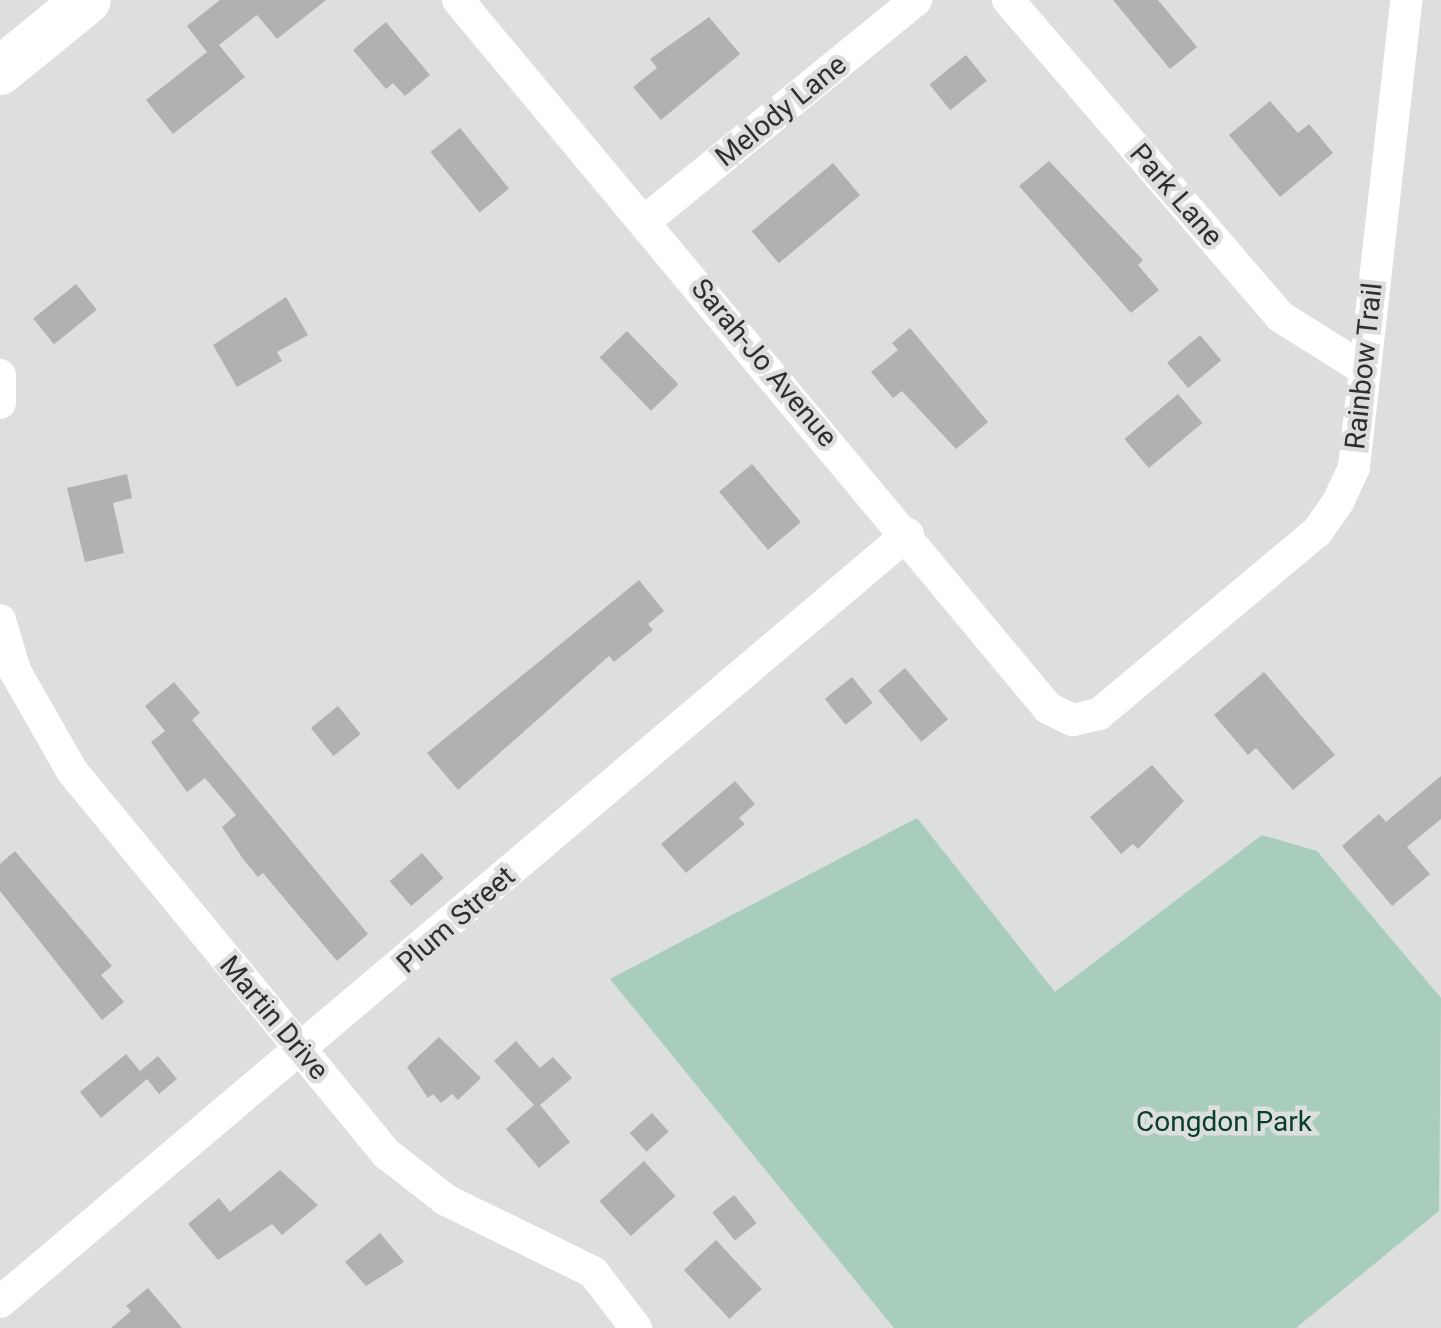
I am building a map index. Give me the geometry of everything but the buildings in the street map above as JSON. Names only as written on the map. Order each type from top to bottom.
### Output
[{"type":"street","name":"Sarah-Jo Avenue","points":[[458,0],[908,534],[1048,708],[1073,720]]},
{"type":"street","name":"Melody Lane","points":[[646,221],[916,0]]},
{"type":"street","name":"Park Lane","points":[[1008,0],[1282,317],[1362,368]]},
{"type":"street","name":"Rainbow Trail","points":[[1073,720],[1100,714],[1317,532],[1354,467],[1362,368],[1406,0]]},
{"type":"street","points":[[0,71],[73,4]]},
{"type":"street","points":[[0,375],[0,403]]},
{"type":"street","name":"Plum Street","points":[[0,1302],[302,1052],[908,534]]},
{"type":"street","name":"Martin Drive","points":[[0,620],[15,671],[72,772],[387,1154],[446,1200],[593,1272],[636,1328]]},
{"type":"green space","name":"Congdon Park","points":[[917,818],[1055,992],[1262,835],[1317,851],[1441,998],[1439,1211],[1296,1328],[894,1328],[610,979]]}]
